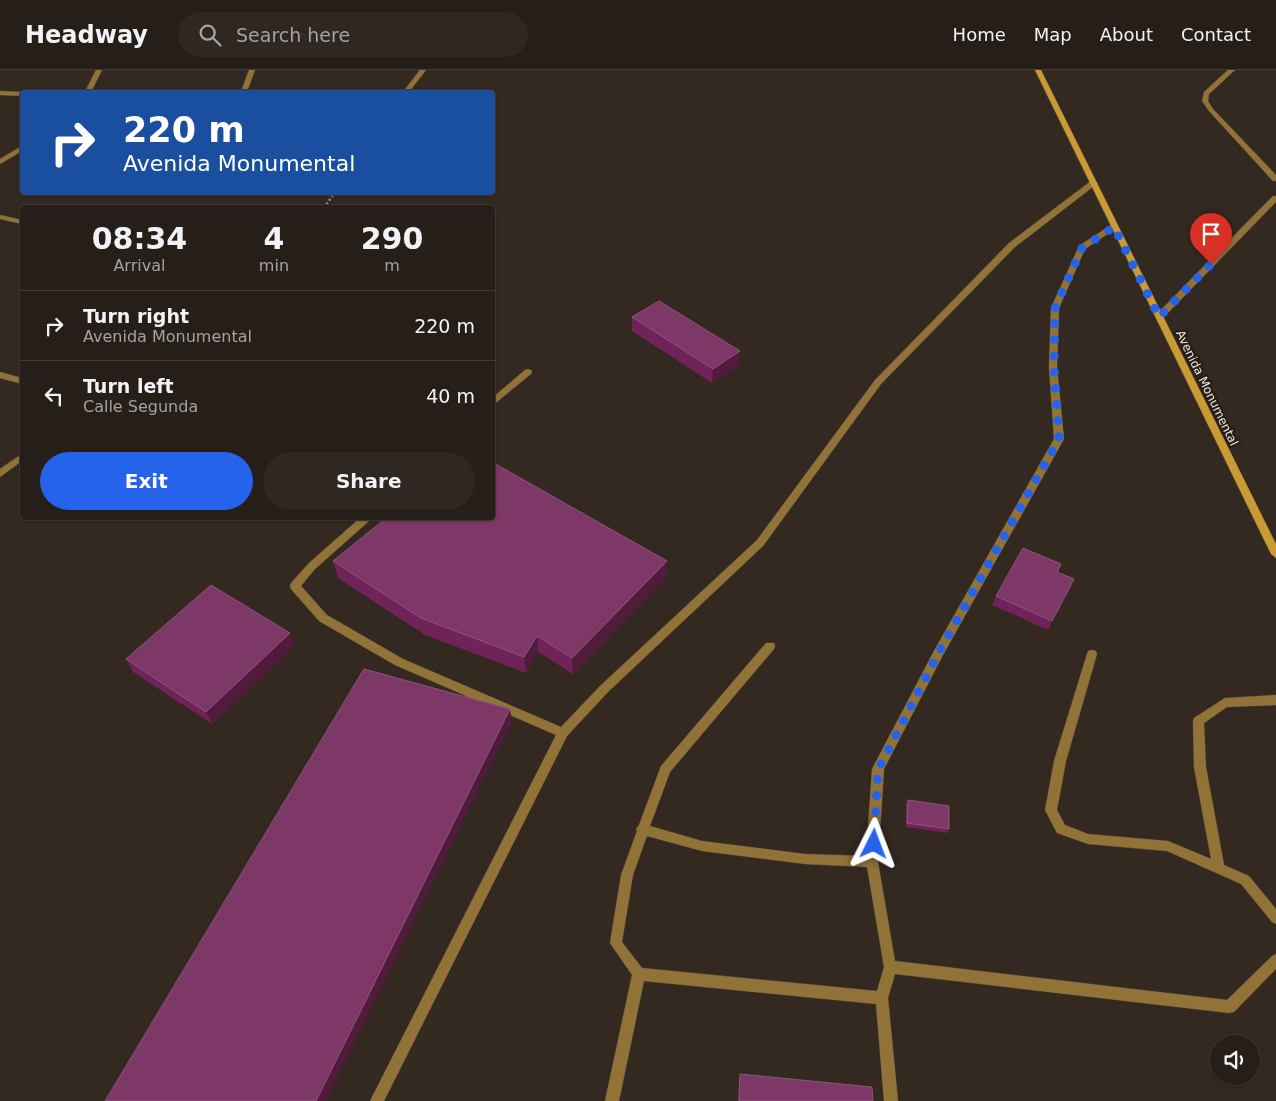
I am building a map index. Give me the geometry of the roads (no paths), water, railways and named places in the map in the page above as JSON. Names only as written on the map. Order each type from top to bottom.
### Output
[{"type":"main road","name":"Avenida Monumental","points":[[1038,70],[1276,554]]},
{"type":"street","points":[[89,90],[99,70]]},
{"type":"street","points":[[245,90],[252,70]]},
{"type":"street","points":[[408,90],[423,70]]},
{"type":"street","points":[[1232,70],[1206,93],[1205,101],[1211,110],[1276,179]]},
{"type":"street","points":[[0,93],[20,94]]},
{"type":"street","points":[[0,162],[20,149]]},
{"type":"street","points":[[377,1101],[563,733],[604,689],[760,543],[885,375],[1012,245],[1094,183]]},
{"type":"street","points":[[1159,317],[1276,198]]},
{"type":"street","points":[[0,217],[20,222]]},
{"type":"street","points":[[891,1101],[882,998],[890,967],[872,862],[878,770],[944,644],[1059,439],[1054,367],[1055,308],[1082,248],[1114,227]]},
{"type":"street","points":[[495,400],[528,372]]},
{"type":"street","points":[[0,376],[20,381]]},
{"type":"street","points":[[0,474],[20,459]]},
{"type":"street","points":[[364,520],[312,566],[295,586],[323,618],[399,662],[563,733]]},
{"type":"street","points":[[612,1101],[639,974],[616,942],[626,875],[665,769],[770,646]]},
{"type":"street","points":[[1092,654],[1060,761],[1051,810],[1062,829],[1088,838],[1168,846],[1245,880],[1276,918]]},
{"type":"street","points":[[1220,869],[1200,767],[1198,721],[1224,703],[1276,700]]},
{"type":"street","points":[[642,829],[702,846],[805,859],[872,862]]},
{"type":"street","points":[[890,967],[1229,1007],[1276,960]]},
{"type":"street","points":[[639,974],[882,998]]}]
